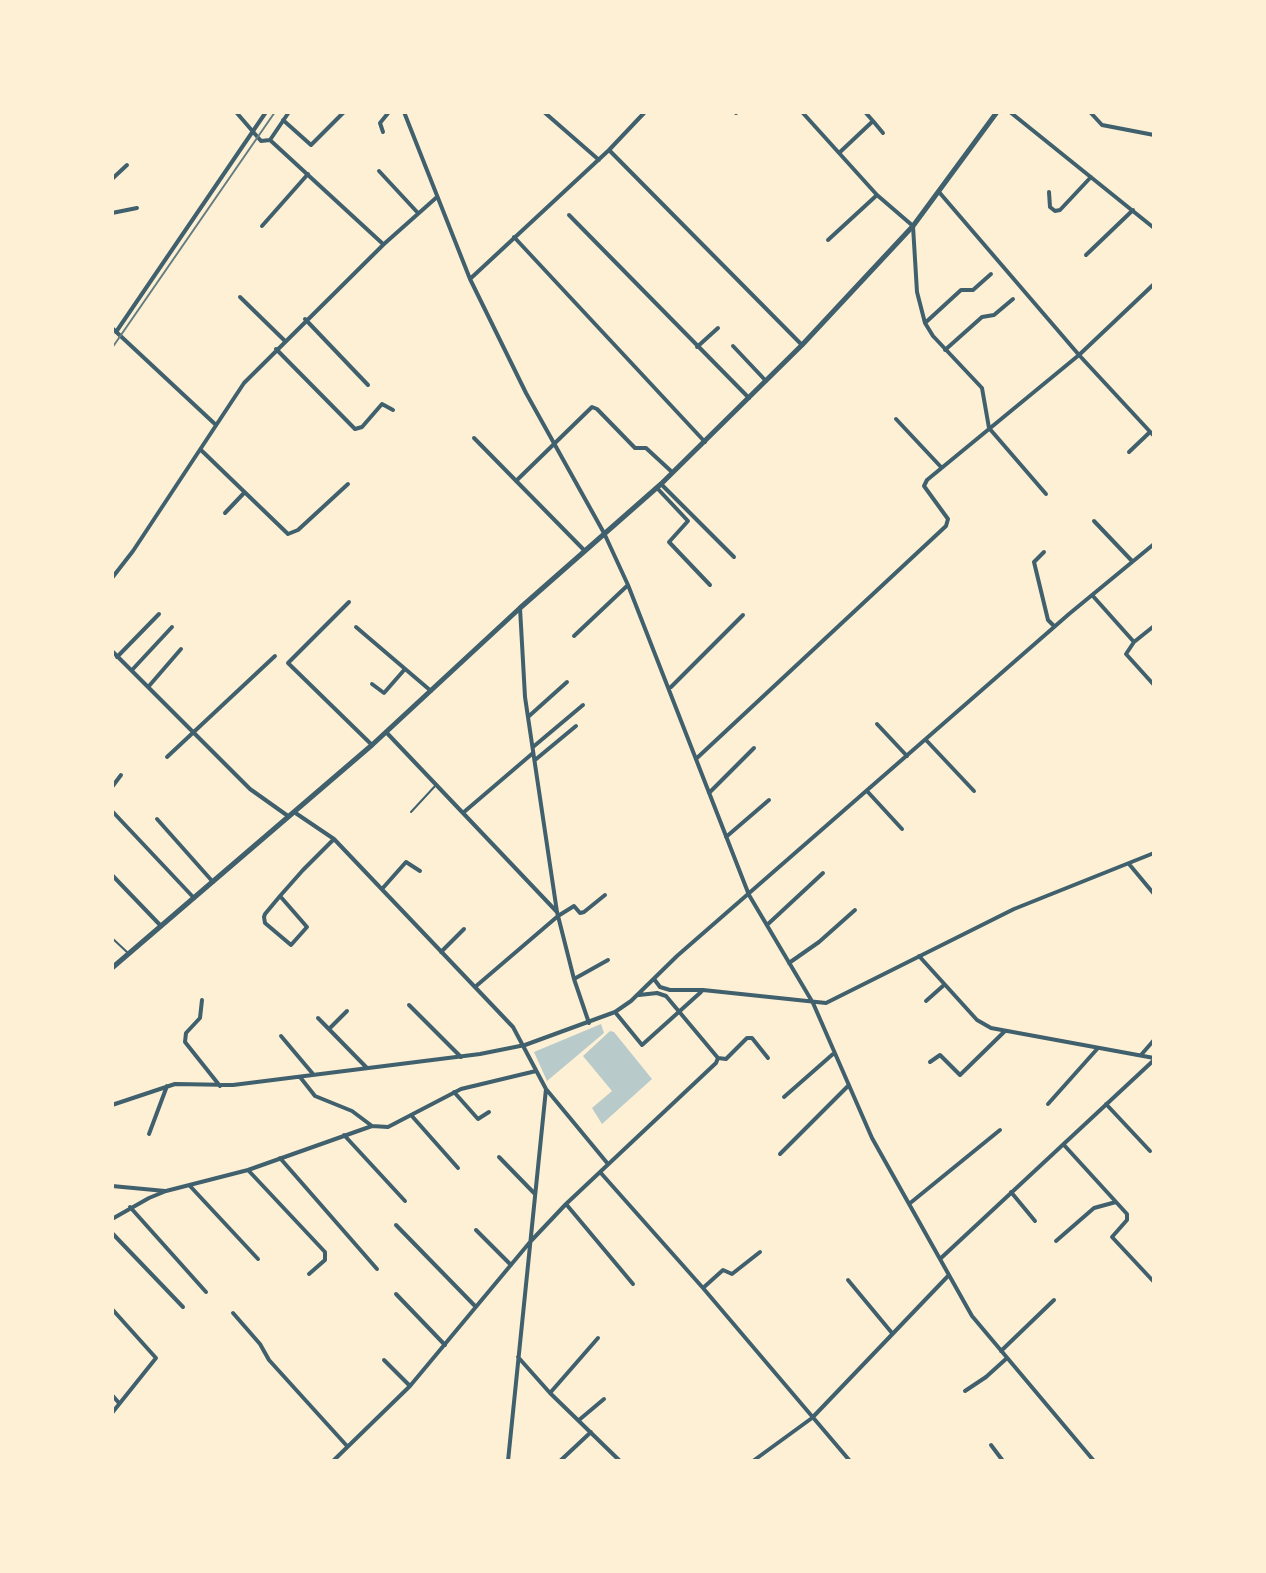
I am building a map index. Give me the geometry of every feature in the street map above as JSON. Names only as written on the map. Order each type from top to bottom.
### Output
[{"type":"street","points":[[236,112],[261,141],[270,140],[384,244]]},
{"type":"street","points":[[216,425],[114,330],[266,112]]},
{"type":"street","points":[[270,140],[289,112]]},
{"type":"street","points":[[283,120],[311,145],[344,112]]},
{"type":"street","points":[[383,132],[380,123],[389,112]]},
{"type":"street","points":[[404,112],[470,279],[554,444],[604,533],[628,585],[749,895],[813,1003],[872,1138],[972,1316],[1094,1461]]},
{"type":"street","points":[[544,112],[599,160]]},
{"type":"street","points":[[802,112],[877,195],[913,226],[917,292],[925,323],[945,350],[982,388],[989,428],[1046,494]]},
{"type":"street","points":[[808,119],[816,112]]},
{"type":"street","points":[[865,112],[883,133]]},
{"type":"street","points":[[112,968],[372,745],[584,550],[673,473],[802,345],[913,226],[996,112]]},
{"type":"street","points":[[1010,112],[1154,228]]},
{"type":"street","points":[[1090,112],[1102,125],[1153,135],[1154,125]]},
{"type":"street","points":[[470,279],[599,160],[644,113]]},
{"type":"street","points":[[839,153],[873,121]]},
{"type":"street","points":[[609,150],[802,345]]},
{"type":"street","points":[[112,179],[127,165]]},
{"type":"street","points":[[379,171],[418,213]]},
{"type":"street","points":[[262,226],[308,174]]},
{"type":"street","points":[[1049,192],[1050,207],[1060,210],[1091,177]]},
{"type":"street","points":[[939,192],[1079,355],[1151,432]]},
{"type":"street","points":[[828,240],[877,195]]},
{"type":"street","points":[[112,578],[244,383],[305,319],[437,197]]},
{"type":"street","points":[[112,213],[137,208]]},
{"type":"street","points":[[1086,255],[1133,210]]},
{"type":"street","points":[[569,215],[749,398]]},
{"type":"street","points":[[514,237],[705,442]]},
{"type":"street","points":[[925,323],[961,290],[973,290],[991,274]]},
{"type":"street","points":[[697,758],[946,526],[948,519],[924,486],[1079,355],[1154,284]]},
{"type":"street","points":[[240,297],[284,340]]},
{"type":"street","points":[[945,350],[982,317],[994,315],[1013,299]]},
{"type":"street","points":[[305,319],[368,385]]},
{"type":"street","points":[[697,347],[718,328]]},
{"type":"street","points":[[733,346],[766,381]]},
{"type":"street","points":[[276,349],[355,429],[360,429],[380,405],[393,410]]},
{"type":"street","points":[[516,481],[588,410],[596,408],[635,448],[646,448],[673,473]]},
{"type":"street","points":[[896,419],[942,468]]},
{"type":"street","points":[[1129,452],[1151,432],[1153,424]]},
{"type":"street","points":[[474,438],[584,550]]},
{"type":"street","points":[[201,450],[288,534],[298,530],[348,484]]},
{"type":"street","points":[[659,486],[734,557]]},
{"type":"street","points":[[659,486],[688,521],[670,539],[670,545],[710,585]]},
{"type":"street","points":[[225,513],[244,493]]},
{"type":"street","points":[[1094,521],[1132,561]]},
{"type":"street","points":[[112,1105],[167,1086],[220,1086],[461,1057],[525,1045],[615,1012],[1054,627],[1154,544]]},
{"type":"street","points":[[1044,552],[1034,562],[1048,620],[1054,627]]},
{"type":"street","points":[[574,636],[628,585]]},
{"type":"street","points":[[1092,595],[1134,642]]},
{"type":"street","points":[[349,602],[288,663],[372,745]]},
{"type":"street","points":[[520,608],[528,717],[557,914],[589,1023]]},
{"type":"street","points":[[117,657],[159,614]]},
{"type":"street","points":[[670,688],[743,615]]},
{"type":"street","points":[[1154,626],[1134,642],[1126,657],[1154,685]]},
{"type":"street","points":[[132,671],[172,627]]},
{"type":"street","points":[[356,627],[431,691]]},
{"type":"street","points":[[148,687],[181,649]]},
{"type":"street","points":[[112,651],[250,789],[334,839],[513,1027],[546,1089],[608,1164]]},
{"type":"street","points":[[167,757],[275,656]]},
{"type":"street","points":[[372,684],[384,693],[405,669]]},
{"type":"street","points":[[528,717],[567,682]]},
{"type":"street","points":[[464,812],[583,705]]},
{"type":"street","points":[[877,724],[907,756]]},
{"type":"street","points":[[534,761],[576,726]]},
{"type":"street","points":[[386,732],[557,914]]},
{"type":"street","points":[[926,740],[974,791]]},
{"type":"street","points":[[709,793],[754,748]]},
{"type":"street","points":[[112,787],[121,775]]},
{"type":"street","points":[[867,791],[902,829]]},
{"type":"street","points":[[726,837],[769,800]]},
{"type":"street","points":[[112,811],[194,898]]},
{"type":"street","points":[[157,819],[213,882]]},
{"type":"street","points":[[280,896],[307,927],[291,945],[264,920],[280,896],[334,839]]},
{"type":"street","points":[[654,979],[664,989],[703,990],[813,1003],[837,999],[1014,909],[1154,853]]},
{"type":"street","points":[[382,889],[406,862],[420,871]]},
{"type":"street","points":[[1129,864],[1154,894]]},
{"type":"street","points":[[767,925],[823,873]]},
{"type":"street","points":[[112,875],[161,926]]},
{"type":"street","points":[[475,987],[557,914],[574,906],[580,913],[584,912],[605,895]]},
{"type":"street","points":[[789,963],[855,910]]},
{"type":"street","points":[[441,952],[464,929]]},
{"type":"street","points":[[919,956],[977,1020],[991,1028],[1154,1059],[940,1259]]},
{"type":"street","points":[[574,979],[608,960]]},
{"type":"street","points":[[926,1001],[944,985]]},
{"type":"street","points":[[615,1012],[642,1045],[703,990]]},
{"type":"street","points":[[638,995],[657,993],[666,996],[718,1058],[726,1059],[747,1038],[752,1038],[768,1058]]},
{"type":"street","points":[[202,1000],[200,1018],[186,1033],[185,1042],[220,1086]]},
{"type":"street","points":[[409,1005],[461,1057]]},
{"type":"street","points":[[329,1030],[347,1011]]},
{"type":"street","points":[[318,1018],[367,1068]]},
{"type":"street","points":[[930,1062],[940,1055],[960,1075],[1005,1031]]},
{"type":"street","points":[[281,1036],[314,1075]]},
{"type":"street","points":[[1141,1055],[1154,1040]]},
{"type":"street","points":[[1048,1104],[1098,1048]]},
{"type":"street","points":[[784,1097],[833,1054]]},
{"type":"street","points":[[333,1461],[410,1386],[530,1242],[566,1204],[718,1058]]},
{"type":"street","points":[[112,1219],[166,1191],[248,1170],[372,1126],[388,1127],[454,1092],[536,1071]]},
{"type":"street","points":[[300,1077],[315,1096],[352,1111],[372,1126]]},
{"type":"street","points":[[780,1154],[849,1085]]},
{"type":"street","points":[[149,1134],[167,1086]]},
{"type":"street","points":[[508,1461],[546,1089]]},
{"type":"street","points":[[454,1092],[478,1119],[489,1112]]},
{"type":"street","points":[[1106,1104],[1150,1151]]},
{"type":"street","points":[[411,1115],[458,1168]]},
{"type":"street","points":[[909,1204],[1000,1130]]},
{"type":"street","points":[[344,1135],[405,1201]]},
{"type":"street","points":[[1064,1145],[1128,1216],[1112,1237],[1154,1282]]},
{"type":"street","points":[[499,1157],[535,1193]]},
{"type":"street","points":[[280,1158],[377,1269]]},
{"type":"street","points":[[248,1170],[325,1252],[325,1260],[309,1274]]},
{"type":"street","points":[[600,1172],[850,1461]]},
{"type":"street","points":[[112,1186],[166,1191]]},
{"type":"street","points":[[190,1186],[258,1259]]},
{"type":"street","points":[[1011,1192],[1035,1221]]},
{"type":"street","points":[[1056,1241],[1094,1208],[1116,1202]]},
{"type":"street","points":[[566,1204],[633,1284]]},
{"type":"street","points":[[130,1207],[206,1292]]},
{"type":"street","points":[[396,1225],[476,1307]]},
{"type":"street","points":[[476,1230],[511,1265]]},
{"type":"street","points":[[112,1233],[183,1307]]},
{"type":"street","points":[[703,1288],[723,1270],[732,1274],[760,1252]]},
{"type":"street","points":[[753,1461],[812,1418],[949,1275]]},
{"type":"street","points":[[848,1280],[892,1333]]},
{"type":"street","points":[[396,1294],[445,1345]]},
{"type":"street","points":[[1001,1351],[1054,1300]]},
{"type":"street","points":[[112,1309],[156,1358],[112,1413]]},
{"type":"street","points":[[233,1313],[260,1344],[269,1360],[347,1446]]},
{"type":"street","points":[[550,1393],[598,1338]]},
{"type":"street","points":[[518,1357],[620,1461]]},
{"type":"street","points":[[965,1391],[1007,1358]]},
{"type":"street","points":[[384,1360],[410,1386]]},
{"type":"street","points":[[112,1395],[119,1403]]},
{"type":"street","points":[[578,1420],[604,1399]]},
{"type":"street","points":[[560,1461],[591,1432]]},
{"type":"street","points":[[991,1445],[1003,1461]]},
{"type":"lane","points":[[411,812],[437,784]]},
{"type":"lane","points":[[112,938],[129,953]]},
{"type":"shaded area","points":[[601,1024],[604,1033],[547,1081],[534,1052]]},
{"type":"shaded area","points":[[610,1031],[652,1079],[602,1124],[592,1108],[612,1091],[583,1056]]},
{"type":"railway","points":[[112,348],[275,112]]}]
